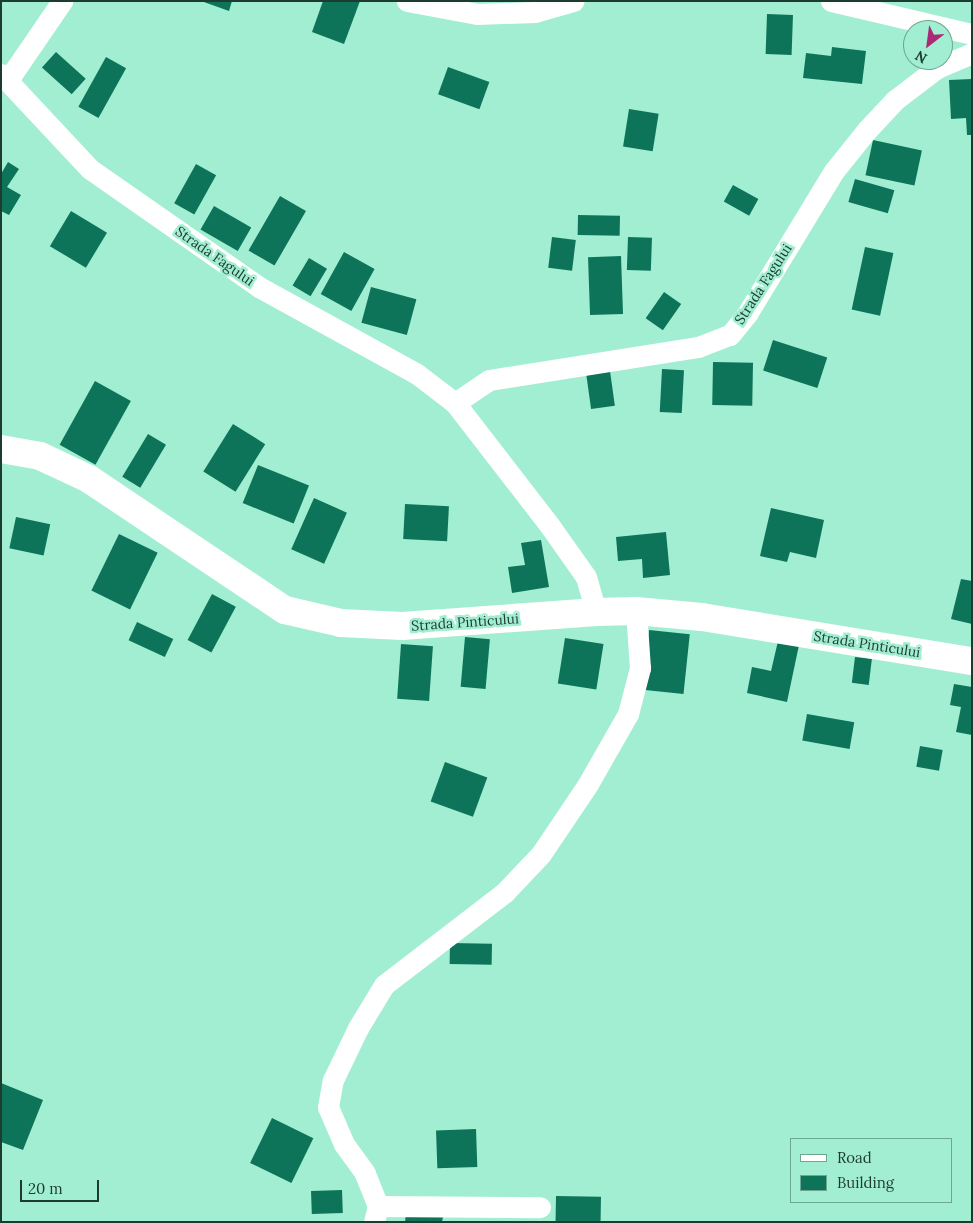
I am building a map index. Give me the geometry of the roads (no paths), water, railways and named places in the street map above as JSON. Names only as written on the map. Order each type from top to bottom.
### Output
[{"type":"main road","name":"Strada Pinticului","points":[[1,449],[40,456],[89,479],[286,610],[341,623],[402,626],[596,612],[636,612],[702,617],[972,661]]},
{"type":"street","points":[[5,77],[62,1]]},
{"type":"street","points":[[407,1],[477,14],[535,12],[573,1]]},
{"type":"street","points":[[831,1],[972,34]]},
{"type":"street","name":"Strada Fagului","points":[[455,403],[490,380],[698,347],[730,335],[747,314],[834,171],[867,130],[895,100],[937,68],[972,53]]},
{"type":"street","name":"Strada Fagului","points":[[5,77],[90,169],[259,287],[417,374],[455,403],[550,526],[586,577],[596,612]]},
{"type":"street","points":[[540,1206],[376,1214],[365,1173],[344,1144],[328,1107],[333,1080],[358,1028],[384,985],[505,892],[542,854],[588,784],[628,714],[640,668],[636,612]]}]
